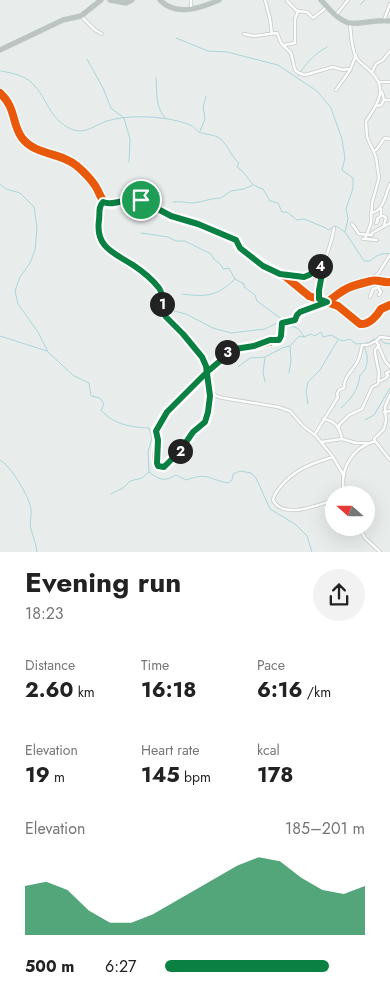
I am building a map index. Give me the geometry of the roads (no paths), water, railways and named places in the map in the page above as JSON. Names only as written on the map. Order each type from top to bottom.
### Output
[{"type":"highway","points":[[0,50],[63,20],[81,16],[101,0]]},
{"type":"highway","points":[[110,0],[126,3],[132,0]]},
{"type":"highway","points":[[160,0],[167,6],[190,10],[219,0]]},
{"type":"highway","points":[[321,0],[336,15],[350,23],[387,21]]},
{"type":"street","points":[[190,10],[191,0]]},
{"type":"street","points":[[265,0],[272,34]]},
{"type":"street","points":[[336,15],[348,0]]},
{"type":"street","points":[[287,1],[298,11],[307,12],[313,18],[327,7]]},
{"type":"street","points":[[387,21],[390,4]]},
{"type":"street","points":[[284,45],[295,44],[295,19],[298,11]]},
{"type":"street","points":[[81,16],[95,30],[102,34]]},
{"type":"street","points":[[350,23],[356,55],[359,61],[380,82],[384,100],[381,105],[375,107]]},
{"type":"street","points":[[244,34],[254,36],[277,34],[291,53],[296,66],[295,70],[299,73],[305,75],[333,66],[343,70],[347,68],[350,70]]},
{"type":"street","points":[[372,72],[376,64],[383,60],[390,51]]},
{"type":"street","points":[[336,90],[350,70],[356,55]]},
{"type":"street","points":[[380,82],[390,82]]},
{"type":"street","points":[[364,238],[371,223],[373,196],[378,178],[378,164],[367,137],[365,124],[375,107],[381,90]]},
{"type":"street","points":[[0,93],[11,106],[17,128],[23,138],[34,148],[76,165],[95,186],[103,202],[111,204],[135,199],[141,200],[171,216],[198,224],[236,240],[240,248],[263,266],[296,283],[309,296],[338,306],[360,324],[378,315],[381,309],[390,305]]},
{"type":"street","points":[[384,100],[390,100]]},
{"type":"street","points":[[374,152],[380,147],[385,138],[390,140]]},
{"type":"street","points":[[376,223],[377,219],[381,216],[383,198],[390,184]]},
{"type":"street","points":[[103,202],[100,207],[97,227],[103,243],[114,254],[145,274],[160,289],[163,312],[202,357],[207,372],[210,396],[205,422],[193,432],[180,451],[164,467],[158,466],[156,459],[158,440],[156,430],[167,412],[207,372],[220,361],[228,351],[254,346],[270,340],[279,340],[282,323],[295,320],[300,312],[327,302],[346,289],[376,280],[390,282]]},
{"type":"street","points":[[371,213],[381,208]]},
{"type":"street","points":[[381,216],[386,218],[381,228]]},
{"type":"street","points":[[364,238],[390,223]]},
{"type":"street","points":[[352,224],[364,238],[377,240]]},
{"type":"street","points":[[319,299],[324,264],[334,228]]},
{"type":"street","points":[[371,281],[378,274],[390,255]]},
{"type":"street","points":[[280,274],[304,277],[324,264]]},
{"type":"street","points":[[370,297],[374,288],[383,282]]},
{"type":"street","points":[[378,287],[381,292],[379,295]]},
{"type":"street","points":[[315,434],[338,397],[339,390],[344,388],[348,372],[356,366],[362,351],[362,345],[376,342],[380,337],[389,338]]},
{"type":"street","points":[[376,342],[390,367]]},
{"type":"street","points":[[379,347],[375,350],[375,353],[380,381]]},
{"type":"street","points":[[339,427],[349,415],[362,409],[372,387],[386,378],[388,375],[386,373],[390,371]]},
{"type":"street","points":[[208,384],[216,396],[278,407],[290,411],[303,426],[315,434],[333,457],[344,476]]},
{"type":"street","points":[[343,486],[346,462],[357,450],[375,441],[374,439],[384,429],[386,421],[384,412],[390,395]]},
{"type":"street","points":[[384,412],[390,412]]},
{"type":"street","points":[[323,419],[331,420],[339,427],[342,439]]},
{"type":"street","points":[[321,442],[342,439],[367,444]]},
{"type":"street","points":[[375,441],[390,460]]},
{"type":"street","points":[[325,503],[298,510],[283,509],[276,505],[274,500],[275,493],[292,474],[312,463],[333,457]]},
{"type":"street","points":[[365,536],[380,552]]},
{"type":"waterway","points":[[360,5],[365,0]]},
{"type":"waterway","points":[[176,38],[208,51],[227,52],[278,65],[317,91],[331,108],[342,139],[345,158],[342,170],[353,178],[353,188],[346,209],[348,219],[345,232]]},
{"type":"waterway","points":[[298,76],[310,60],[327,47]]},
{"type":"waterway","points":[[87,59],[103,88],[111,108],[124,118],[130,139],[129,162]]},
{"type":"waterway","points":[[1,71],[29,80],[58,120],[76,131],[90,129],[107,121],[126,117],[149,117],[181,122],[199,132],[218,137],[239,163],[237,167],[252,183],[263,189],[270,201],[278,203],[282,212],[287,212],[297,220],[304,219],[328,230],[336,226],[345,232],[364,261],[370,261],[382,254],[390,254]]},
{"type":"waterway","points":[[156,78],[158,104],[165,118]]},
{"type":"waterway","points":[[200,131],[205,119],[203,107],[206,96]]},
{"type":"waterway","points":[[0,184],[6,189],[20,193],[34,207],[37,228],[35,250],[30,263],[20,277],[15,291],[18,304],[38,332],[48,352],[74,376],[89,383],[91,396],[100,398],[104,404],[101,410],[106,415],[123,424],[149,428],[152,438],[148,452],[149,472],[162,479],[169,479],[176,475],[186,480],[204,476],[228,483],[232,480],[233,474],[240,471],[251,473],[256,478],[270,509],[295,524],[307,536],[312,552]]},
{"type":"waterway","points":[[173,202],[193,203],[221,198],[231,191],[253,185]]},
{"type":"waterway","points":[[141,233],[168,237],[176,241],[185,241],[211,254],[223,269],[229,268],[235,279],[244,284],[244,287],[255,295],[257,301],[290,326],[298,329],[304,337],[311,334],[315,336],[321,332],[323,337],[331,335],[342,341],[350,339],[356,344],[368,343],[374,339],[390,344]]},
{"type":"waterway","points":[[182,294],[210,294],[222,289],[235,279]]},
{"type":"waterway","points":[[174,311],[186,314],[213,328],[231,333],[265,329],[283,320]]},
{"type":"waterway","points":[[0,336],[47,351]]},
{"type":"waterway","points":[[238,367],[250,358],[265,357],[290,346],[299,336],[304,337]]},
{"type":"waterway","points":[[308,404],[306,392],[308,382],[320,370],[338,340]]},
{"type":"waterway","points":[[289,373],[291,360],[290,346]]},
{"type":"waterway","points":[[341,408],[354,393],[360,375],[367,365],[367,354],[364,346]]},
{"type":"waterway","points":[[265,358],[263,372],[265,382]]},
{"type":"waterway","points":[[365,420],[374,415],[390,388]]},
{"type":"waterway","points":[[0,460],[19,482],[30,503],[30,527],[37,552]]},
{"type":"waterway","points":[[111,494],[123,488],[130,481],[142,478],[149,472]]}]
